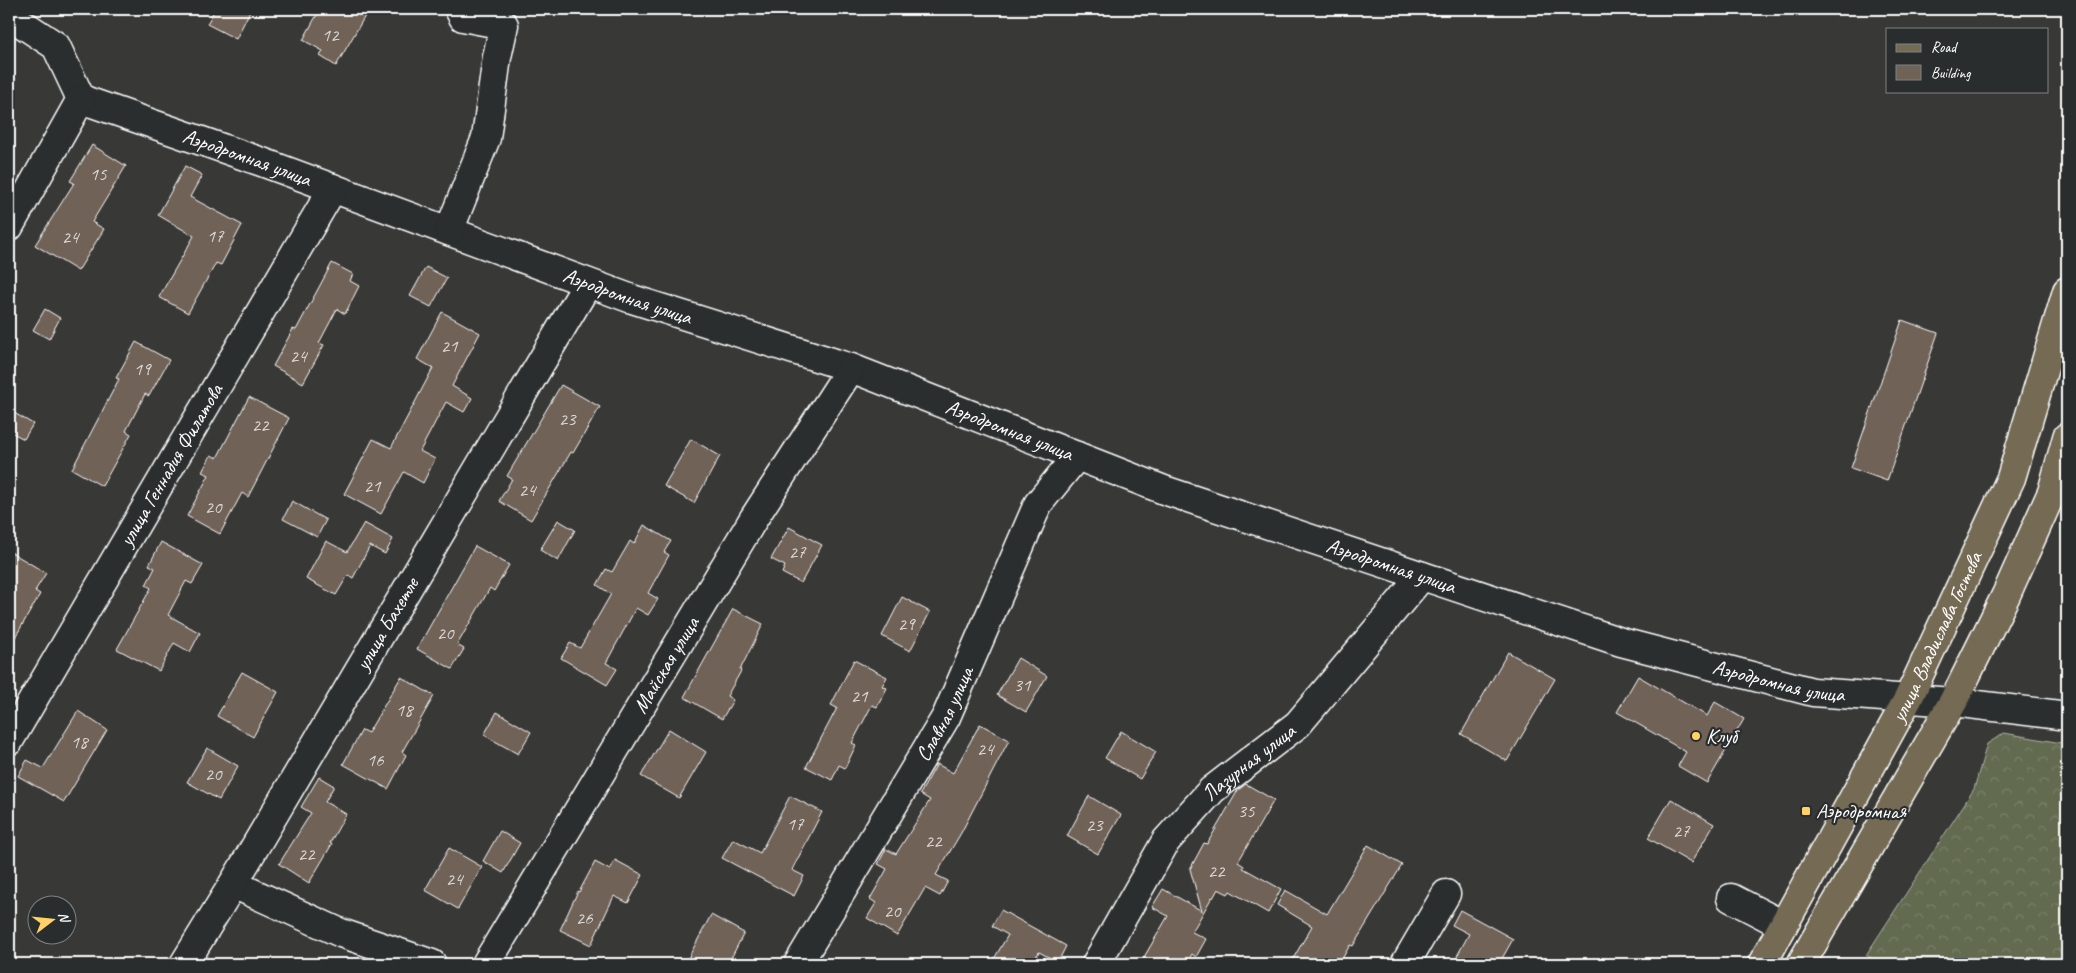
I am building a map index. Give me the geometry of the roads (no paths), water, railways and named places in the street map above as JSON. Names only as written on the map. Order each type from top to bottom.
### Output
[{"type":"main road","name":"улица Владислава Гостева","points":[[1762,964],[1908,699],[2011,478],[2067,291]]},
{"type":"main road","name":"улица Владислава Гостева","points":[[1801,964],[1953,702],[2006,595],[2060,495],[2067,437]]},
{"type":"street","points":[[449,231],[486,138],[497,57],[504,25],[463,17],[459,9]]},
{"type":"street","points":[[9,15],[56,46],[82,99],[9,227]]},
{"type":"street","name":"Аэродромная улица","points":[[82,99],[333,188],[632,299],[851,368],[1164,490],[1621,642],[1813,692],[1953,702],[2067,716]]},
{"type":"street","name":"улица Геннадия Филатова","points":[[9,741],[333,188]]},
{"type":"street","name":"улица Бахетле","points":[[184,964],[588,283]]},
{"type":"street","name":"Майская улица","points":[[486,964],[754,518],[851,368]]},
{"type":"street","name":"Славная улица","points":[[798,964],[946,716],[1038,504],[1077,456]]},
{"type":"street","name":"Лазурная улица","points":[[1096,964],[1166,842],[1212,790],[1298,724],[1422,576]]},
{"type":"street","points":[[233,884],[341,933],[432,964]]},
{"type":"street","points":[[1405,964],[1446,894]]},
{"type":"street","points":[[1731,898],[1784,925]]},
{"type":"place","name":"Клуб","points":[[1696,736]]},
{"type":"place","name":"Аэродромная","points":[[1806,811]]}]
